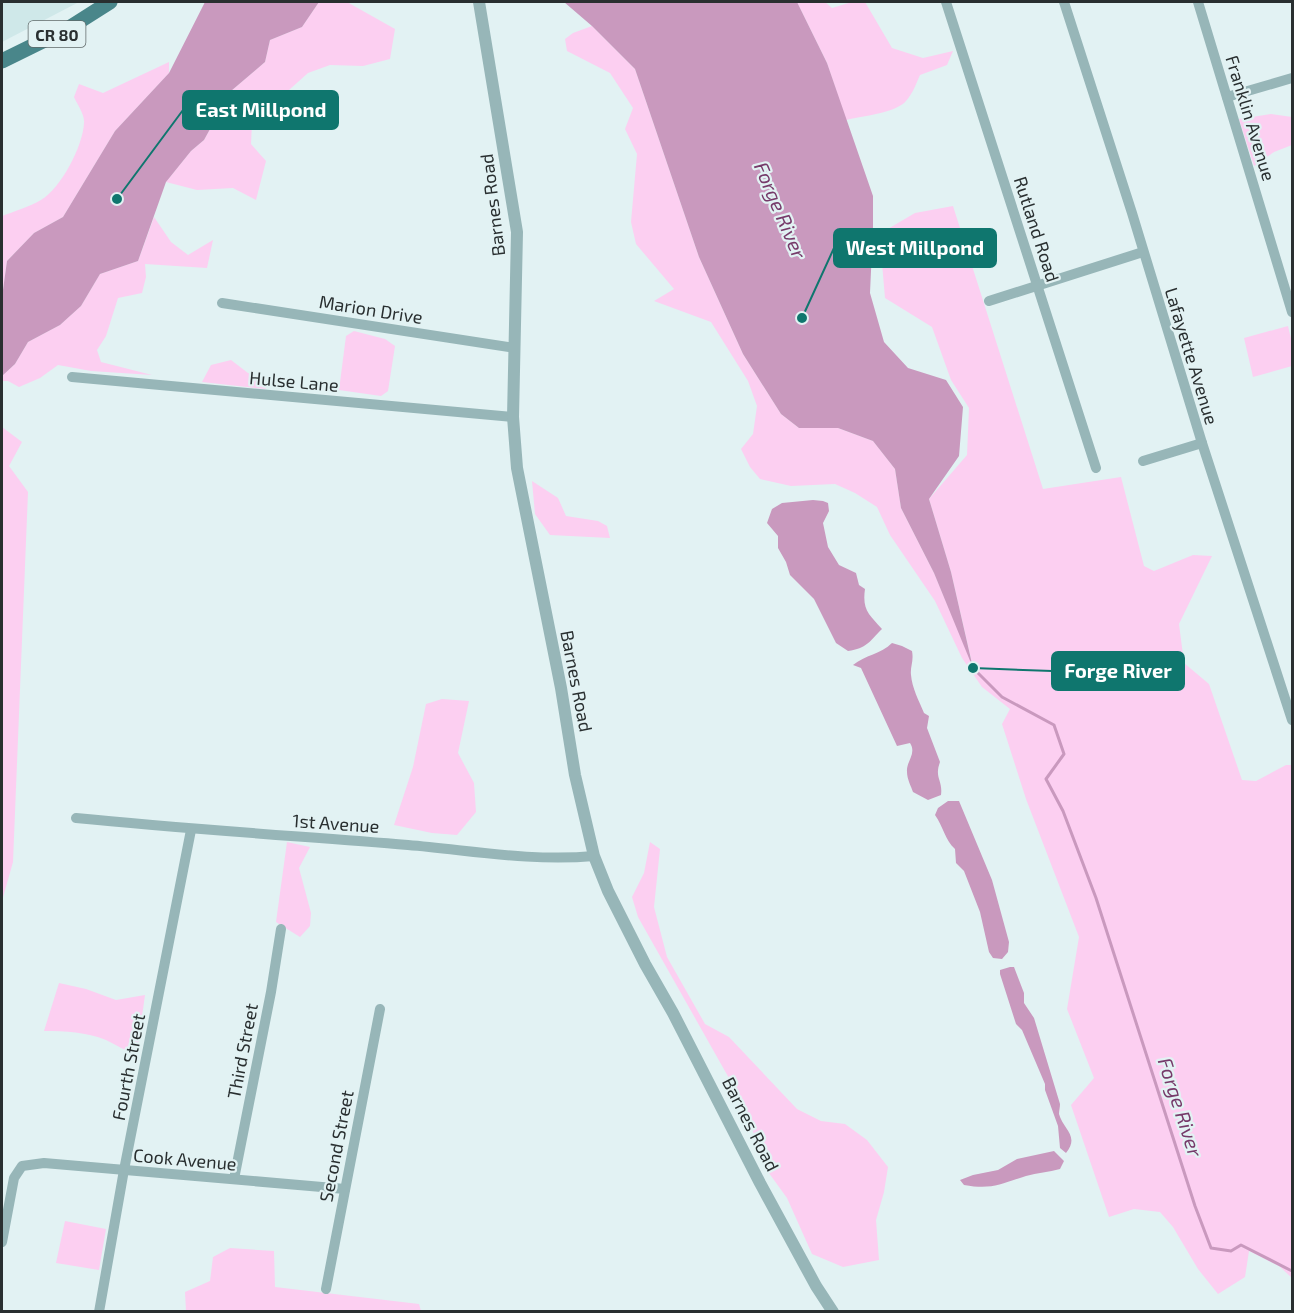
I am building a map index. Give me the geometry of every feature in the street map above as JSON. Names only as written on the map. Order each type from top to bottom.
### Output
[{"type":"main road","name":"CR 80","points":[[2,61],[74,26],[110,2]]},
{"type":"street","name":"Barnes Road","points":[[479,2],[517,232],[513,417],[521,490],[561,688],[575,775],[594,856],[608,891],[645,964],[673,1013],[760,1183],[816,1286],[833,1311]]},
{"type":"street","name":"Rutland Road","points":[[946,2],[1096,468]]},
{"type":"street","name":"Lafayette Avenue","points":[[1064,2],[1106,129],[1202,443],[1293,720]]},
{"type":"street","name":"Franklin Avenue","points":[[1198,2],[1293,312]]},
{"type":"street","points":[[1227,97],[1293,78]]},
{"type":"street","points":[[989,301],[1143,252]]},
{"type":"street","name":"Marion Drive","points":[[222,303],[515,348]]},
{"type":"street","name":"Hulse Lane","points":[[72,377],[513,417]]},
{"type":"street","points":[[1143,461],[1202,443]]},
{"type":"street","name":"1st Avenue","points":[[76,818],[191,830],[408,845],[530,857],[594,856]]},
{"type":"street","name":"Fourth Street","points":[[99,1311],[124,1170],[191,830]]},
{"type":"street","name":"Third Street","points":[[234,1179],[271,992],[281,929]]},
{"type":"street","name":"Second Street","points":[[326,1289],[380,1009]]},
{"type":"street","name":"Cook Avenue","points":[[2,1242],[14,1178],[22,1166],[44,1162],[345,1189]]},
{"type":"shaded area","points":[[2,2],[79,2],[2,42]]},
{"type":"shaded area","points":[[319,2],[347,2],[395,29],[390,59],[363,66],[330,65],[308,73],[252,123],[251,144],[266,161],[256,200],[233,188],[197,190],[166,182],[191,151],[204,140],[231,91],[265,62],[270,40],[302,27]]},
{"type":"shaded area","points":[[797,2],[825,2],[832,8],[852,2],[865,2],[892,48],[923,58],[953,51],[947,65],[920,75],[911,95],[901,105],[887,111],[846,120],[827,63]]},
{"type":"shaded area","points":[[592,26],[635,69],[699,257],[743,354],[781,414],[799,428],[838,428],[873,441],[895,469],[901,508],[934,573],[972,663],[951,572],[929,499],[967,455],[969,408],[951,380],[932,327],[885,298],[881,251],[886,230],[915,213],[953,206],[1043,489],[1121,477],[1144,566],[1154,571],[1193,555],[1212,556],[1179,624],[1184,663],[1209,684],[1242,780],[1256,781],[1286,765],[1292,765],[1292,1278],[1279,1266],[1249,1251],[1245,1277],[1218,1294],[1198,1269],[1173,1227],[1160,1212],[1134,1209],[1109,1217],[1071,1105],[1094,1078],[1067,1009],[1079,937],[1026,799],[1002,724],[1010,709],[982,687],[962,658],[935,601],[890,535],[877,507],[835,484],[791,486],[760,479],[750,467],[741,449],[753,434],[757,406],[748,381],[711,322],[654,301],[674,289],[636,244],[631,222],[637,154],[625,129],[633,108],[610,73],[567,51],[565,39],[573,33]]},
{"type":"shaded area","points":[[169,62],[169,73],[115,131],[63,217],[34,233],[7,261],[2,297],[2,216],[41,200],[56,186],[70,166],[80,143],[84,123],[74,97],[79,84],[103,93]]},
{"type":"shaded area","points":[[1271,114],[1292,117],[1292,145],[1274,152],[1254,166],[1239,119]]},
{"type":"shaded area","points":[[154,217],[171,242],[188,255],[213,240],[207,268],[145,264],[146,277],[142,293],[118,298],[106,336],[97,350],[101,362],[152,375],[91,371],[58,365],[40,378],[19,387],[8,381],[2,381],[2,376],[15,364],[28,342],[60,325],[81,306],[100,274],[138,261]]},
{"type":"shaded area","points":[[1288,326],[1292,343],[1292,366],[1253,377],[1244,338]]},
{"type":"shaded area","points":[[354,331],[385,339],[395,346],[388,391],[381,396],[339,390],[346,336]]},
{"type":"shaded area","points":[[231,360],[248,373],[260,377],[266,389],[202,382],[211,365]]},
{"type":"shaded area","points":[[2,427],[22,442],[9,466],[28,492],[13,862],[2,901]]},
{"type":"shaded area","points":[[532,481],[558,498],[566,516],[598,521],[607,526],[610,538],[550,535],[535,514]]},
{"type":"shaded area","points":[[442,699],[469,701],[458,753],[474,783],[476,812],[457,835],[432,833],[394,825],[413,767],[426,704]]},
{"type":"shaded area","points":[[287,842],[310,847],[299,868],[311,913],[310,926],[300,937],[276,922]]},
{"type":"shaded area","points":[[650,842],[660,849],[654,907],[667,957],[705,1024],[729,1037],[797,1109],[821,1121],[845,1124],[867,1140],[888,1167],[876,1220],[879,1260],[843,1267],[812,1254],[787,1198],[766,1169],[743,1103],[638,917],[632,897],[644,873]]},
{"type":"shaded area","points":[[59,983],[86,989],[116,1000],[145,995],[137,1053],[91,1035],[44,1031]]},
{"type":"shaded area","points":[[65,1221],[106,1229],[99,1270],[56,1263]]},
{"type":"shaded area","points":[[230,1248],[274,1251],[275,1287],[419,1304],[421,1311],[186,1311],[185,1292],[210,1281],[213,1257]]},
{"type":"water","points":[[205,2],[319,2],[302,27],[270,40],[265,62],[231,91],[204,140],[191,151],[166,182],[138,261],[100,274],[81,306],[60,325],[28,342],[15,364],[2,376],[2,297],[7,261],[34,233],[63,217],[115,131],[169,73]]},
{"type":"water","points":[[564,2],[797,2],[827,63],[873,196],[870,293],[884,342],[908,368],[946,380],[963,407],[959,456],[929,499],[951,572],[973,668],[934,573],[901,508],[895,469],[873,441],[838,428],[799,428],[781,414],[743,354],[699,257],[635,69]]},
{"type":"water","points":[[813,500],[828,503],[829,511],[823,523],[828,547],[839,565],[856,573],[859,585],[865,589],[867,611],[882,629],[867,644],[854,650],[848,651],[836,643],[814,599],[790,575],[778,548],[778,536],[767,523],[772,509],[782,503]]},
{"type":"water","points":[[892,643],[912,651],[913,685],[924,713],[929,716],[927,728],[940,762],[938,776],[941,795],[928,800],[913,792],[908,780],[907,768],[912,754],[910,743],[897,746],[861,668],[853,665]]},
{"type":"water","points":[[948,801],[959,801],[992,880],[1009,942],[1008,952],[1002,959],[993,958],[989,952],[980,912],[964,871],[956,863],[955,849],[935,815],[938,808]]},
{"type":"water","points":[[1014,967],[1024,993],[1024,1003],[1034,1018],[1060,1104],[1059,1114],[1071,1137],[1070,1147],[1066,1153],[1060,1148],[1058,1126],[1045,1084],[1022,1030],[1016,1024],[1000,974],[1000,970]]},
{"type":"water","points":[[1054,1151],[1064,1161],[1060,1169],[989,1186],[964,1185],[960,1180],[998,1170],[1017,1159]]},
{"type":"waterway","name":"Forge River","points":[[972,664],[973,668],[1002,697],[1054,725],[1064,754],[1046,779],[1063,811],[1096,898],[1195,1206],[1211,1248],[1231,1251],[1241,1245],[1292,1271]]},
{"type":"place","name":"East Millpond","points":[[117,199]]},
{"type":"place","name":"West Millpond","points":[[802,318]]},
{"type":"place","name":"Forge River","points":[[973,668]]}]
